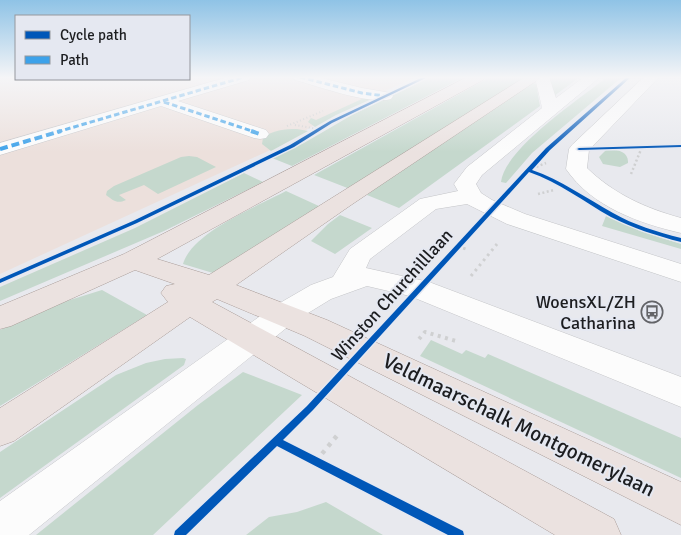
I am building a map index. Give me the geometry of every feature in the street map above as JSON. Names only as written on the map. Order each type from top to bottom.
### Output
[{"type":"main road","points":[[0,318],[134,260],[431,102]]},
{"type":"main road","points":[[0,429],[343,200],[496,102]]},
{"type":"main road","name":"Veldmaarschalk Montgomerylaan","points":[[134,260],[202,295],[251,338],[598,535]]},
{"type":"main road","name":"Veldmaarschalk Montgomerylaan","points":[[202,295],[284,314],[438,386],[681,504]]},
{"type":"street","points":[[0,149],[164,102],[260,134]]},
{"type":"street","points":[[548,102],[550,110]]},
{"type":"street","points":[[560,102],[474,171],[465,184],[482,203],[551,232],[681,273]]},
{"type":"street","points":[[627,102],[579,149],[576,169],[603,195],[640,215],[681,226]]},
{"type":"street","name":"Winston Churchilllaan","points":[[344,283],[359,255],[428,204],[448,199],[482,203]]},
{"type":"street","points":[[0,529],[284,314],[321,292],[367,277],[419,289],[681,392]]},
{"type":"path","points":[[260,134],[294,125],[343,102]]},
{"type":"path","points":[[294,125],[324,128]]},
{"type":"path","points":[[307,138],[324,128]]},
{"type":"path","points":[[579,149],[652,147]]},
{"type":"path","points":[[528,170],[543,175]]},
{"type":"path","points":[[469,278],[500,240]]},
{"type":"path","points":[[457,246],[469,250]]},
{"type":"path","points":[[316,461],[344,427]]},
{"type":"path","points":[[308,457],[324,465]]},
{"type":"shaded area","points":[[0,102],[361,102],[326,118],[281,145],[0,274]]},
{"type":"green space","points":[[355,102],[365,102],[315,127],[308,122],[311,118],[316,120]]},
{"type":"green space","points":[[379,102],[416,102],[292,166],[272,158],[304,143],[352,115]]},
{"type":"green space","points":[[445,102],[488,102],[350,189],[314,175]]},
{"type":"green space","points":[[504,102],[539,102],[540,106],[399,208],[367,195],[392,175]]},
{"type":"green space","points":[[575,102],[592,102],[532,153],[506,183],[501,182],[515,154],[545,125]]},
{"type":"green space","points":[[297,129],[308,131],[271,151],[262,144],[263,138],[270,133]]},
{"type":"green space","points":[[606,150],[624,153],[628,163],[620,167],[603,164],[599,157]]},
{"type":"green space","points":[[181,157],[197,157],[216,167],[158,194],[144,185],[119,195],[126,200],[120,202],[106,195],[107,191],[114,186]]},
{"type":"green space","points":[[244,173],[263,182],[164,231],[0,301],[0,287],[135,228]]},
{"type":"green space","points":[[286,191],[321,207],[213,273],[183,264],[189,252],[212,231],[243,212]]},
{"type":"green space","points":[[340,215],[372,228],[335,254],[311,241]]},
{"type":"green space","points":[[606,216],[640,231],[681,244],[681,249],[602,226]]},
{"type":"green space","points":[[102,290],[147,315],[0,406],[0,330],[57,304]]},
{"type":"green space","points":[[431,340],[462,354],[466,350],[485,358],[488,354],[681,438],[681,478],[420,356]]},
{"type":"green space","points":[[186,359],[184,365],[0,498],[0,452],[116,375],[146,363]]},
{"type":"green space","points":[[243,372],[302,395],[153,535],[36,535],[198,405]]},
{"type":"green space","points":[[326,502],[383,535],[246,535],[269,517],[297,512]]},
{"type":"marked path","points":[[0,149],[159,102]]},
{"type":"marked path","points":[[164,102],[260,134]]},
{"type":"cycle path","points":[[0,281],[135,222],[292,146],[331,122],[373,102]]},
{"type":"cycle path","points":[[179,535],[310,408],[548,149],[601,102]]},
{"type":"cycle path","points":[[579,149],[681,146]]},
{"type":"cycle path","points":[[528,170],[561,184],[620,219],[646,230],[681,240]]},
{"type":"cycle path","points":[[277,441],[459,535]]},
{"type":"place","name":"WoensXL/ZH Catharina","points":[[652,312]]}]
